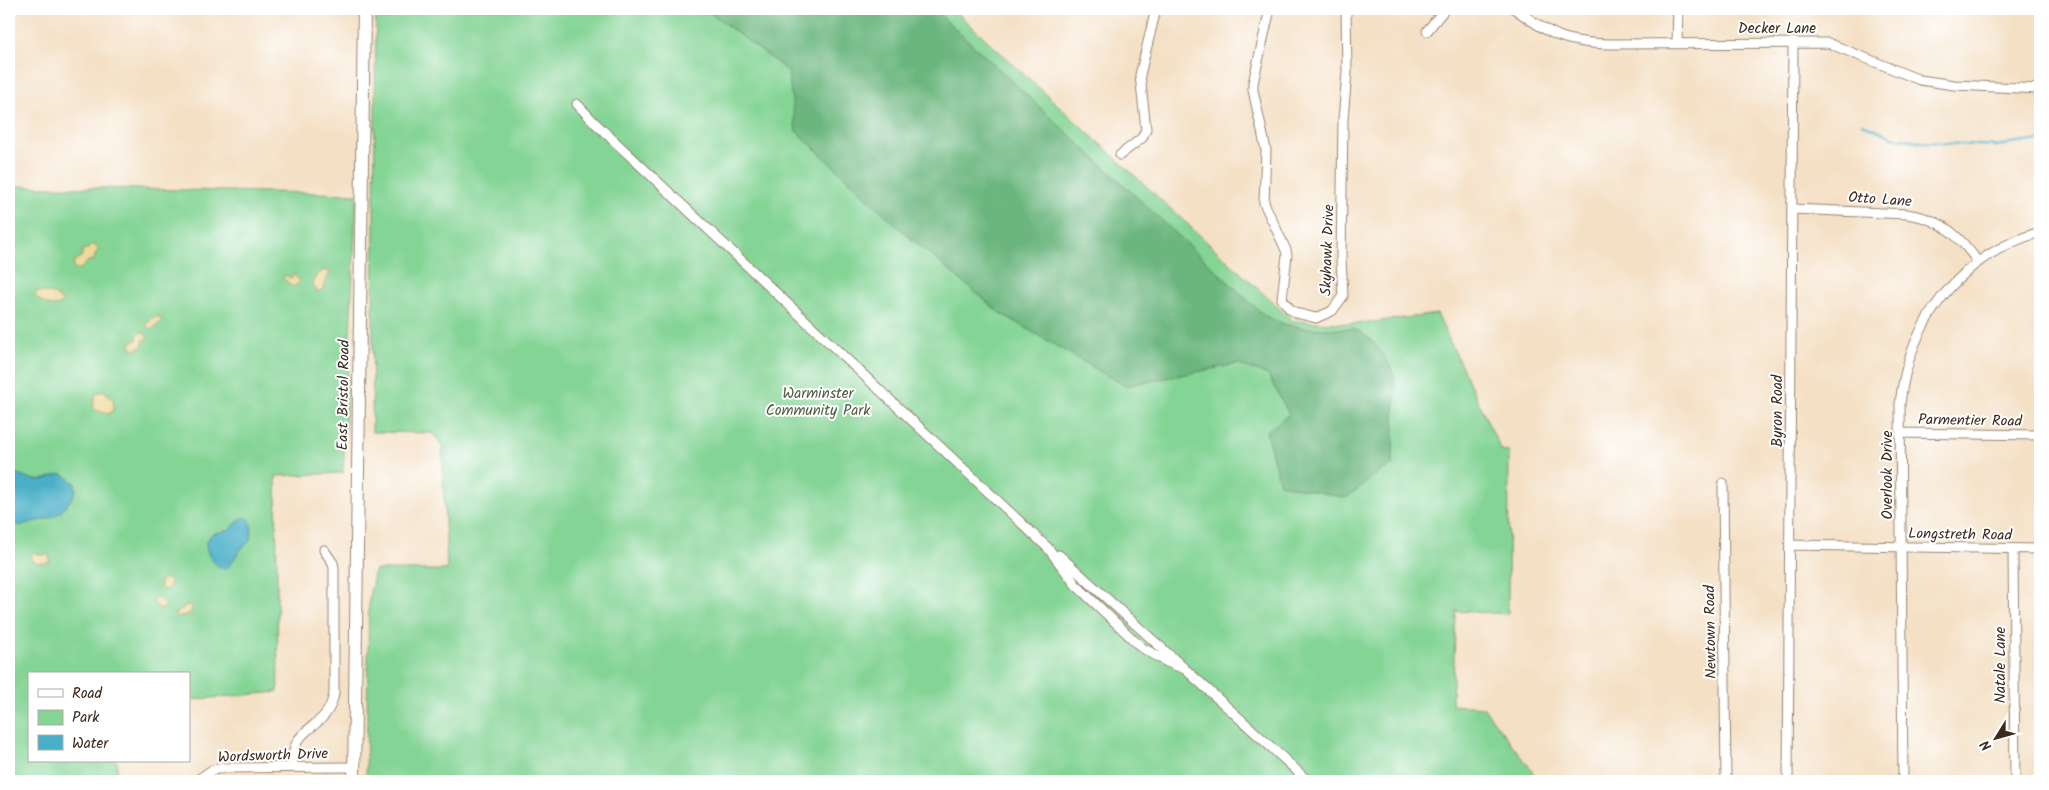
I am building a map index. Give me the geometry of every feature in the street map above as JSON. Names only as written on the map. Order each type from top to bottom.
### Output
[{"type":"main road","name":"East Bristol Road","points":[[354,781],[364,9]]},
{"type":"street","points":[[1120,155],[1142,138],[1146,128],[1140,75],[1156,9]]},
{"type":"street","name":"Skyhawk Drive","points":[[1270,9],[1253,83],[1266,150],[1264,202],[1286,250],[1282,299],[1296,313],[1316,318],[1332,311],[1342,296],[1343,120],[1347,72],[1346,9]]},
{"type":"street","points":[[1427,31],[1445,9]]},
{"type":"street","name":"Decker Lane","points":[[1515,9],[1552,34],[1578,42],[1610,44],[1815,42],[1838,45],[1910,77],[1942,84],[2040,89]]},
{"type":"street","points":[[1677,42],[1678,9]]},
{"type":"street","name":"Byron Road","points":[[1788,781],[1793,42]]},
{"type":"street","points":[[577,104],[1048,548],[1076,585],[1141,647],[1182,668],[1212,692],[1308,781]]},
{"type":"street","name":"Otto Lane","points":[[1792,209],[1920,216],[1935,221],[1949,229],[1961,240],[1978,262]]},
{"type":"street","name":"Overlook Drive","points":[[1903,781],[1900,433],[1902,386],[1915,340],[1939,300],[1978,262],[1998,250],[2040,232]]},
{"type":"street","name":"Parmentier Road","points":[[1900,433],[2040,435]]},
{"type":"street","name":"Newtown Road","points":[[1723,483],[1726,781]]},
{"type":"street","name":"Longstreth Road","points":[[1790,545],[2040,549]]},
{"type":"street","name":"Natale Lane","points":[[2013,549],[2015,781]]},
{"type":"street","points":[[293,767],[292,755],[298,739],[327,715],[334,694],[334,568],[333,563],[324,550]]},
{"type":"street","name":"Wordsworth Drive","points":[[196,781],[218,768],[354,767]]},
{"type":"green space","name":"Warminster Community Park","points":[[376,9],[953,9],[1293,321],[1356,324],[1437,314],[1501,450],[1509,451],[1508,614],[1456,611],[1452,705],[1483,707],[1540,781],[366,781],[369,598],[375,570],[447,570],[442,446],[433,433],[372,432]]},
{"type":"green space","points":[[705,9],[934,9],[1264,315],[1297,327],[1354,329],[1371,340],[1387,360],[1393,373],[1395,384],[1393,465],[1381,471],[1346,498],[1280,484],[1266,432],[1289,414],[1268,375],[1237,364],[1125,386],[1000,313],[908,236],[796,131],[788,71]]},
{"type":"green space","points":[[9,186],[357,194],[343,473],[276,476],[278,692],[190,700],[190,672],[28,672],[28,762],[117,762],[117,781],[9,781]]},
{"type":"sand","points":[[91,245],[95,245],[98,250],[94,260],[88,261],[80,269],[76,269],[73,266],[74,262],[82,256],[82,250],[88,249]]},
{"type":"sand","points":[[325,270],[330,272],[330,274],[326,279],[324,288],[318,292],[312,285],[316,275]]},
{"type":"sand","points":[[294,274],[300,282],[293,287],[283,278],[285,275],[291,278]]},
{"type":"sand","points":[[37,291],[54,294],[62,301],[61,304],[50,306],[44,303],[35,296]]},
{"type":"sand","points":[[154,317],[159,317],[162,321],[152,329],[147,327],[147,324]]},
{"type":"sand","points":[[140,332],[145,333],[148,338],[143,341],[143,346],[134,350],[130,343],[137,339],[137,335]]},
{"type":"sand","points":[[102,391],[107,392],[108,396],[114,400],[113,411],[108,414],[93,407],[95,395]]},
{"type":"sand","points":[[33,552],[41,555],[49,554],[50,562],[40,563],[32,561],[30,556]]},
{"type":"sand","points":[[165,578],[171,584],[165,590],[159,584]]},
{"type":"sand","points":[[158,598],[166,605],[162,609],[159,609],[153,602],[154,599]]},
{"type":"sand","points":[[187,605],[192,607],[191,613],[177,618],[175,614]]},
{"type":"water","points":[[13,473],[38,480],[62,474],[75,483],[76,491],[64,509],[58,514],[19,526],[9,520],[9,474]]},
{"type":"water","points":[[246,517],[250,520],[252,528],[251,538],[226,569],[218,566],[207,551],[206,542],[212,534],[229,530],[242,518]]},
{"type":"waterway","points":[[1862,123],[1893,137],[1924,142],[1995,146],[2040,140]]}]
